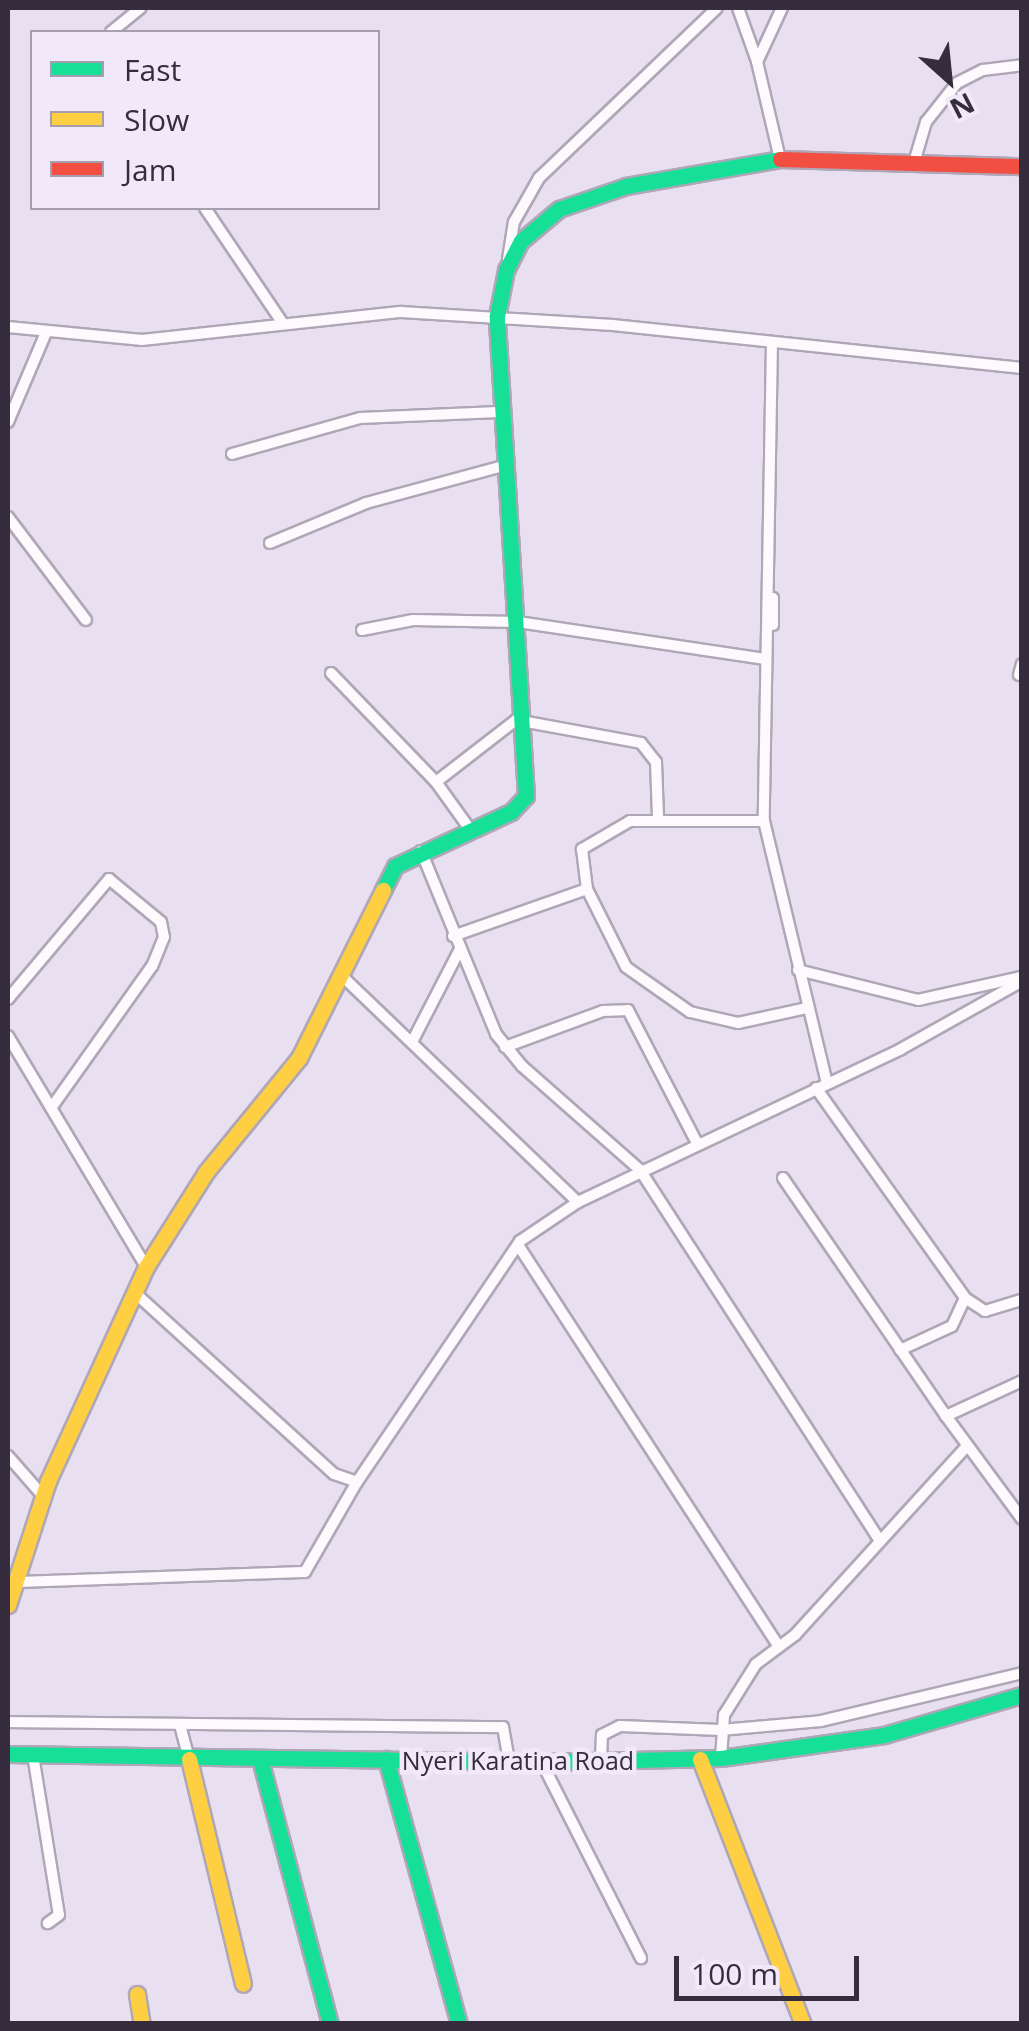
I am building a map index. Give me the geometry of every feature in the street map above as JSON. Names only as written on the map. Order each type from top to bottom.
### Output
[{"type":"main road","points":[[8,1605],[43,1496],[146,1267],[206,1172],[300,1058],[395,866],[421,850],[512,812],[526,796],[518,622],[498,412],[497,316],[506,270],[538,222],[560,209],[626,186],[780,159],[913,166],[1022,166]]},
{"type":"main road","name":"Nyeri Karatina Road","points":[[8,1754],[542,1762],[721,1758],[845,1743],[1018,1697]]},
{"type":"main road","points":[[700,1758],[803,2024]]},
{"type":"main road","points":[[189,1759],[243,1984]]},
{"type":"main road","points":[[260,1759],[330,2024]]},
{"type":"main road","points":[[386,1759],[458,2024]]},
{"type":"main road","points":[[137,1994],[142,2024]]},
{"type":"street","points":[[114,30],[142,8]]},
{"type":"street","points":[[506,270],[514,222],[539,178],[717,8]]},
{"type":"street","points":[[738,8],[757,62],[780,159]]},
{"type":"street","points":[[757,62],[782,8]]},
{"type":"street","points":[[913,166],[926,122],[958,83],[982,70],[1022,65]]},
{"type":"street","points":[[206,210],[282,322]]},
{"type":"street","points":[[8,326],[45,335],[142,340],[401,312],[497,316],[1022,368]]},
{"type":"street","points":[[8,422],[45,335]]},
{"type":"street","points":[[772,342],[774,625]]},
{"type":"street","points":[[772,342],[764,821],[822,1086],[965,1298],[985,1311],[1022,1300]]},
{"type":"street","points":[[232,454],[360,418],[498,412]]},
{"type":"street","points":[[270,543],[366,503],[503,466]]},
{"type":"street","points":[[8,518],[86,620]]},
{"type":"street","points":[[362,630],[413,620],[518,622],[765,659]]},
{"type":"street","points":[[331,673],[436,782],[469,828]]},
{"type":"street","points":[[436,782],[505,723],[524,722],[641,742],[660,779],[658,817]]},
{"type":"street","points":[[764,821],[658,817],[589,840],[581,858],[587,889],[626,968],[690,1012],[738,1023],[807,1008]]},
{"type":"street","points":[[421,850],[459,951],[505,1047],[640,1170],[880,1540]]},
{"type":"street","points":[[8,999],[109,879],[161,922],[164,937],[152,966],[51,1108]]},
{"type":"street","points":[[453,936],[587,889]]},
{"type":"street","points":[[412,1042],[459,951]]},
{"type":"street","points":[[798,970],[918,1000],[1022,978]]},
{"type":"street","points":[[342,976],[578,1202]]},
{"type":"street","points":[[16,1582],[306,1572],[357,1482],[518,1245],[578,1202],[697,1142],[822,1086],[1022,978]]},
{"type":"street","points":[[505,1047],[603,1012],[628,1010],[697,1142]]},
{"type":"street","points":[[8,1036],[146,1267]]},
{"type":"street","points":[[783,1178],[964,1448],[1022,1519]]},
{"type":"street","points":[[518,1245],[778,1646]]},
{"type":"street","points":[[134,1292],[334,1474],[357,1482]]},
{"type":"street","points":[[900,1350],[952,1326],[965,1298]]},
{"type":"street","points":[[946,1416],[1022,1381]]},
{"type":"street","points":[[721,1758],[721,1730],[748,1675],[964,1448]]},
{"type":"street","points":[[8,1456],[43,1496]]},
{"type":"street","points":[[601,1761],[602,1735],[620,1726],[721,1730],[821,1721],[1022,1673]]},
{"type":"street","points":[[1007,1677],[1018,1697]]},
{"type":"street","points":[[8,1722],[503,1726],[509,1761]]},
{"type":"street","points":[[180,1726],[189,1759]]},
{"type":"street","points":[[33,1754],[58,1915],[48,1923]]},
{"type":"street","points":[[542,1762],[641,1958]]},
{"type":"traffic: fast","points":[[383,890],[395,866],[511,812],[526,796],[497,316],[506,270],[521,241],[559,209],[626,186],[780,159]]},
{"type":"traffic: fast","points":[[8,1754],[542,1762],[721,1758],[884,1735],[1022,1695]]},
{"type":"traffic: fast","points":[[260,1759],[330,2024]]},
{"type":"traffic: fast","points":[[386,1759],[459,2024]]},
{"type":"traffic: slow","points":[[8,1605],[48,1481],[146,1267],[206,1172],[299,1058],[383,890]]},
{"type":"traffic: slow","points":[[189,1759],[243,1984]]},
{"type":"traffic: slow","points":[[700,1759],[803,2024]]},
{"type":"traffic: slow","points":[[137,1994],[142,2024]]},
{"type":"traffic: jam","points":[[780,159],[1022,166]]}]
